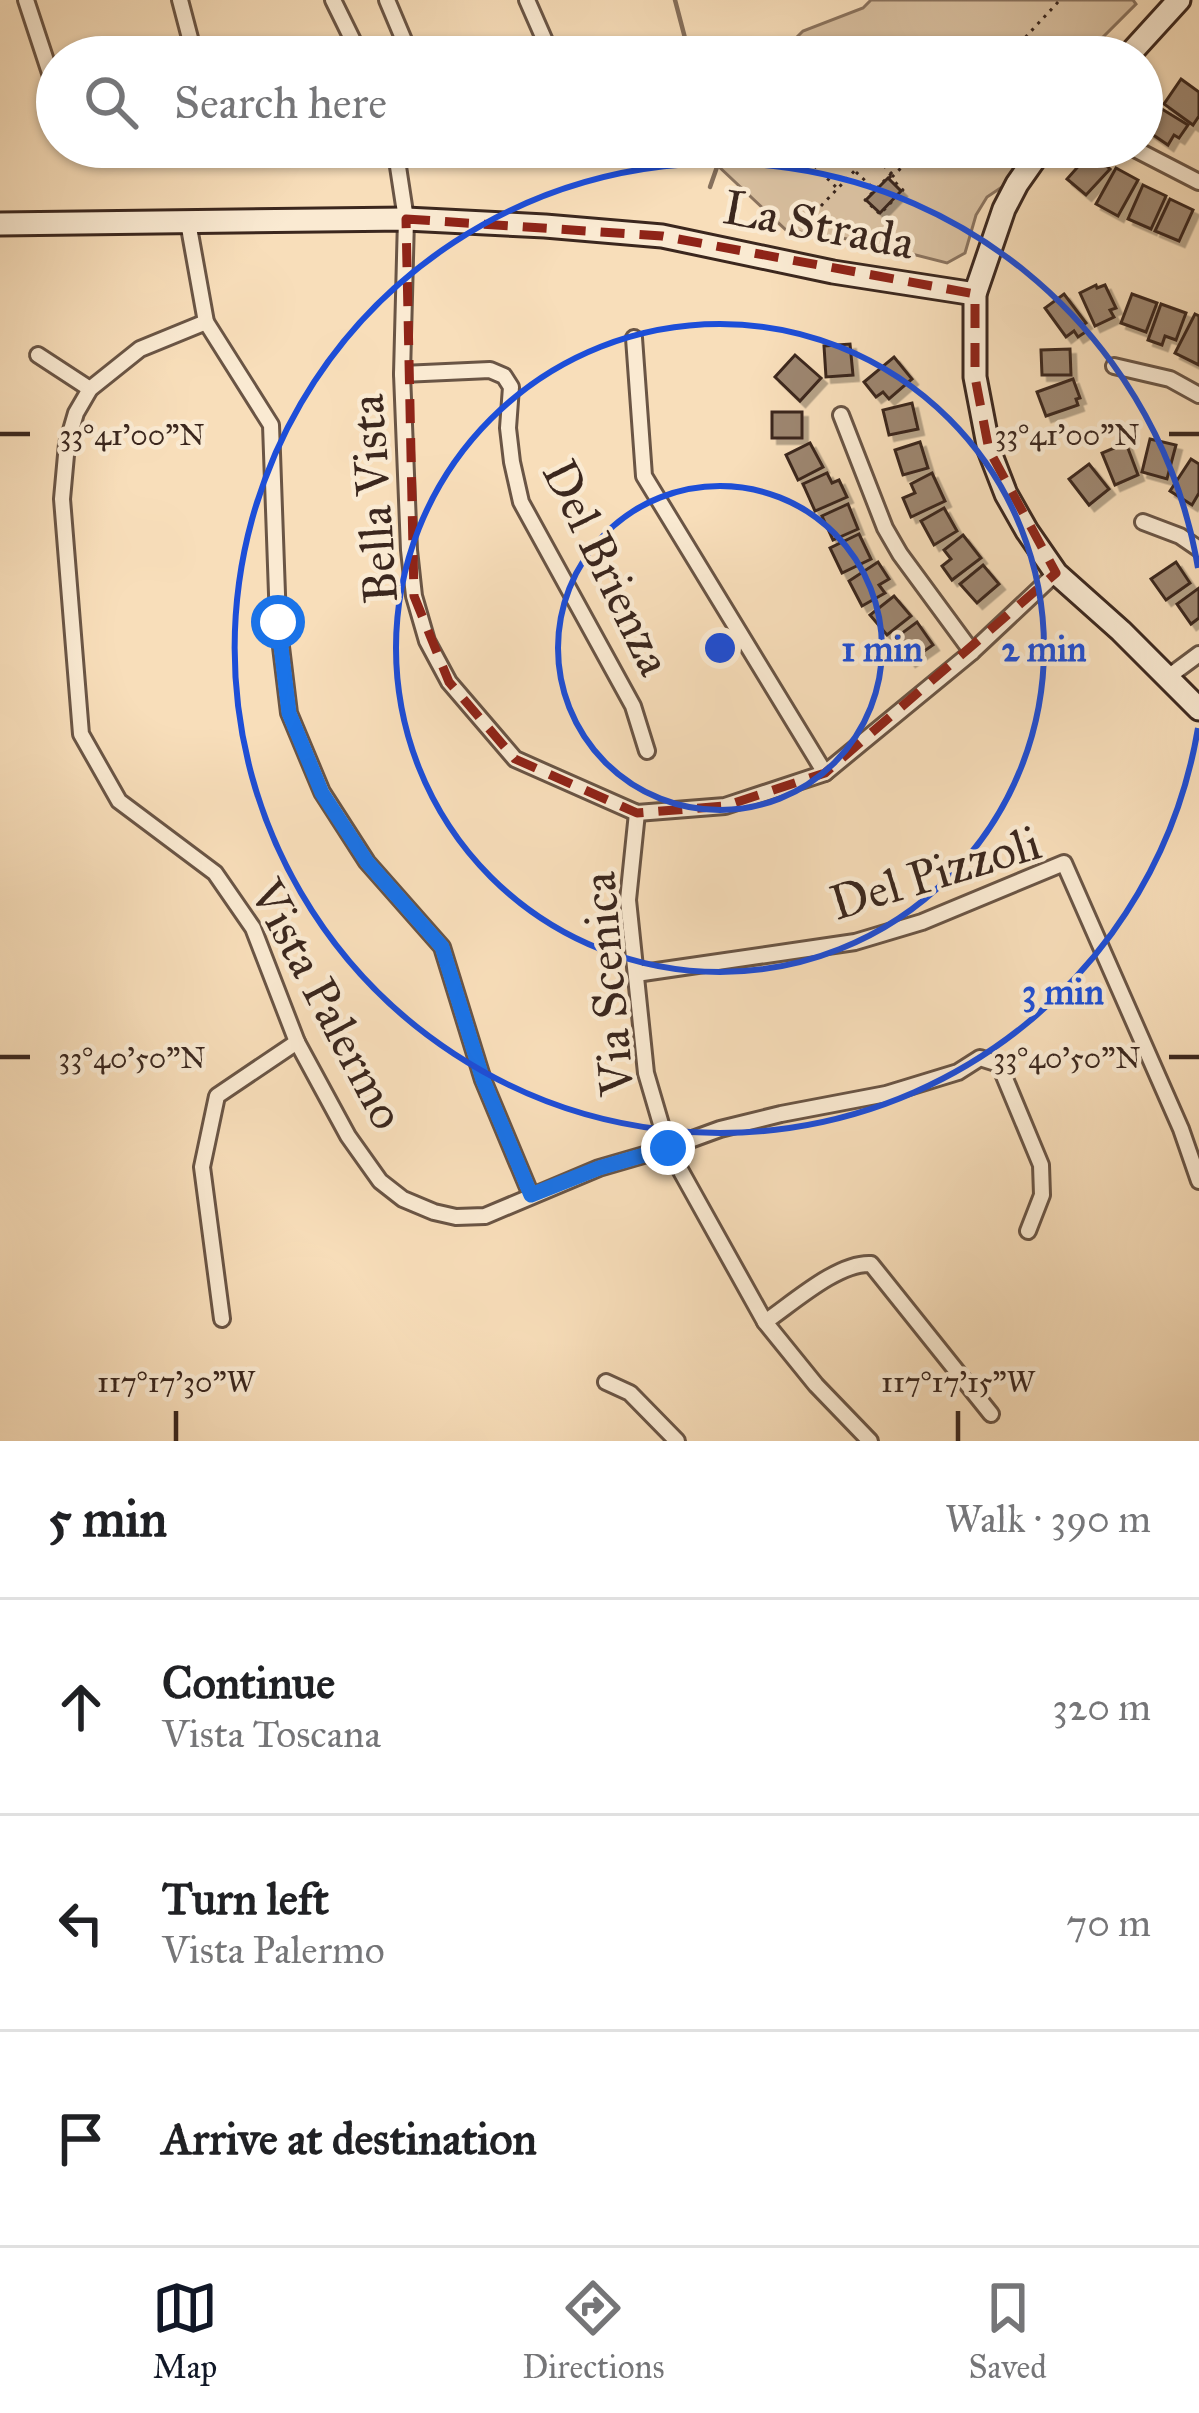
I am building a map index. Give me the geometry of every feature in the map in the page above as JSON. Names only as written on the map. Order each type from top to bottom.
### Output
[{"type":"street","points":[[26,0],[38,36]]},
{"type":"street","points":[[180,0],[189,36]]},
{"type":"street","points":[[333,0],[351,36]]},
{"type":"street","points":[[387,0],[403,36]]},
{"type":"street","points":[[527,0],[543,36]]},
{"type":"street","points":[[1146,36],[1179,0]]},
{"type":"street","points":[[1163,163],[1199,182]]},
{"type":"street","name":"Bella Vista","points":[[398,168],[406,220],[402,374],[414,596],[427,640],[449,682],[515,759],[637,813],[725,806],[825,773],[973,652],[1056,573]]},
{"type":"street","points":[[1028,168],[1004,209],[975,294],[975,376],[989,450],[1006,494],[1056,573],[1199,709]]},
{"type":"street","name":"La Strada","points":[[0,224],[406,220],[545,226],[662,236],[833,272],[975,294]]},
{"type":"street","points":[[188,222],[206,322],[271,425],[278,622],[289,713],[322,793],[367,862],[442,947],[483,1080],[531,1195]]},
{"type":"street","name":"Vista Palermo","points":[[206,322],[140,349],[90,389],[76,413],[67,444],[62,500],[81,734],[119,801],[215,874],[253,928],[297,1042],[348,1136],[380,1181],[404,1199],[434,1212],[485,1216],[599,1168],[720,1129],[886,1094],[958,1072],[980,1058],[999,1064],[1041,1165],[1042,1196],[1028,1231]]},
{"type":"street","points":[[634,338],[644,476],[825,773]]},
{"type":"street","points":[[38,355],[90,389]]},
{"type":"street","points":[[1114,366],[1170,379],[1199,395]]},
{"type":"street","name":"Del Brienza","points":[[402,374],[490,370],[504,376],[511,387],[508,428],[521,502],[633,706],[646,752]]},
{"type":"street","points":[[841,415],[899,554],[973,652]]},
{"type":"street","points":[[1143,522],[1199,549]]},
{"type":"street","points":[[1168,677],[1199,654]]},
{"type":"street","name":"Via Scenica","points":[[637,813],[628,900],[646,1073],[668,1148],[765,1322],[865,1439]]},
{"type":"street","name":"Del Pizzoli","points":[[636,974],[855,942],[922,922],[1064,863],[1181,1129],[1199,1181]]},
{"type":"street","points":[[222,1318],[202,1167],[217,1096],[297,1042]]},
{"type":"street","points":[[765,1322],[839,1271],[855,1263],[871,1264],[992,1414]]},
{"type":"street","points":[[606,1382],[630,1393],[677,1441]]},
{"type":"path","points":[[1026,36],[1060,0]]},
{"type":"path","points":[[816,168],[837,189]]},
{"type":"path","points":[[821,206],[858,168]]},
{"type":"path","points":[[886,168],[891,176],[903,190],[880,214],[865,200],[875,190],[891,176],[900,168]]},
{"type":"path","points":[[855,171],[875,190]]},
{"type":"highlighted area","points":[[406,219],[662,236],[975,294],[975,377],[989,450],[1056,573],[825,773],[725,806],[637,813],[515,759],[449,682],[414,596]]},
{"type":"shaded area","points":[[871,0],[1133,0],[1136,4],[1104,36],[798,36],[863,8]]},
{"type":"shaded area","points":[[720,168],[1014,168],[1005,185],[987,197],[976,215],[965,253],[947,263],[861,241],[786,230]]},
{"type":"building","points":[[1181,79],[1199,92],[1199,116],[1193,125],[1164,104]]},
{"type":"building","points":[[1163,110],[1188,125],[1168,145],[1163,142]]},
{"type":"building","points":[[1077,168],[1110,169],[1086,195],[1067,179]]},
{"type":"building","points":[[1116,168],[1138,180],[1118,216],[1096,204]]},
{"type":"building","points":[[888,178],[901,191],[880,213],[866,200]]},
{"type":"building","points":[[1143,185],[1166,196],[1151,229],[1128,219]]},
{"type":"building","points":[[1170,199],[1193,210],[1179,241],[1155,231]]},
{"type":"building","points":[[1105,285],[1116,308],[1110,310],[1114,317],[1095,326],[1080,293]]},
{"type":"building","points":[[1064,294],[1086,323],[1087,331],[1078,337],[1074,331],[1066,337],[1045,308]]},
{"type":"building","points":[[1132,294],[1157,303],[1146,332],[1121,323]]},
{"type":"building","points":[[1161,304],[1186,313],[1176,340],[1165,336],[1162,345],[1148,340]]},
{"type":"building","points":[[1195,314],[1199,316],[1199,365],[1175,353]]},
{"type":"building","points":[[850,344],[853,375],[826,377],[824,346]]},
{"type":"building","points":[[1070,349],[1071,375],[1042,375],[1041,350]]},
{"type":"building","points":[[795,355],[821,378],[800,401],[775,377]]},
{"type":"building","points":[[894,357],[912,379],[889,399],[883,392],[876,397],[864,382]]},
{"type":"building","points":[[1073,379],[1078,405],[1046,416],[1037,392]]},
{"type":"building","points":[[912,403],[918,429],[889,435],[883,410]]},
{"type":"building","points":[[772,412],[802,412],[802,438],[772,438]]},
{"type":"building","points":[[1150,439],[1176,445],[1167,479],[1142,472]]},
{"type":"building","points":[[920,442],[928,468],[903,475],[895,450]]},
{"type":"building","points":[[810,443],[823,467],[798,480],[786,455]]},
{"type":"building","points":[[1126,443],[1138,475],[1115,485],[1102,453]]},
{"type":"building","points":[[1191,459],[1199,464],[1199,493],[1192,505],[1170,491]]},
{"type":"building","points":[[1089,464],[1109,489],[1089,505],[1069,479]]},
{"type":"building","points":[[827,473],[832,483],[839,480],[847,497],[815,511],[803,484]]},
{"type":"building","points":[[932,473],[945,501],[911,517],[903,498],[915,493],[911,484]]},
{"type":"building","points":[[848,504],[858,529],[833,540],[822,516]]},
{"type":"building","points":[[944,508],[957,531],[934,545],[921,521]]},
{"type":"building","points":[[859,534],[871,559],[842,573],[830,548]]},
{"type":"building","points":[[963,535],[981,558],[952,580],[942,566],[951,559],[944,550]]},
{"type":"building","points":[[878,562],[889,579],[879,585],[885,593],[862,606],[849,581]]},
{"type":"building","points":[[1176,562],[1190,583],[1166,600],[1151,579]]},
{"type":"building","points":[[983,565],[999,584],[977,603],[960,584]]},
{"type":"building","points":[[1199,588],[1199,618],[1191,624],[1177,604]]},
{"type":"building","points":[[894,596],[911,616],[887,635],[870,615]]},
{"type":"building","points":[[917,622],[933,645],[910,661],[894,639]]},
{"type":"waterway","points":[[675,0],[684,36]]},
{"type":"waterway","points":[[710,187],[717,168]]},
{"type":"route","points":[[278,622],[289,713],[322,793],[367,862],[442,947],[483,1080],[531,1195],[668,1148]]}]
